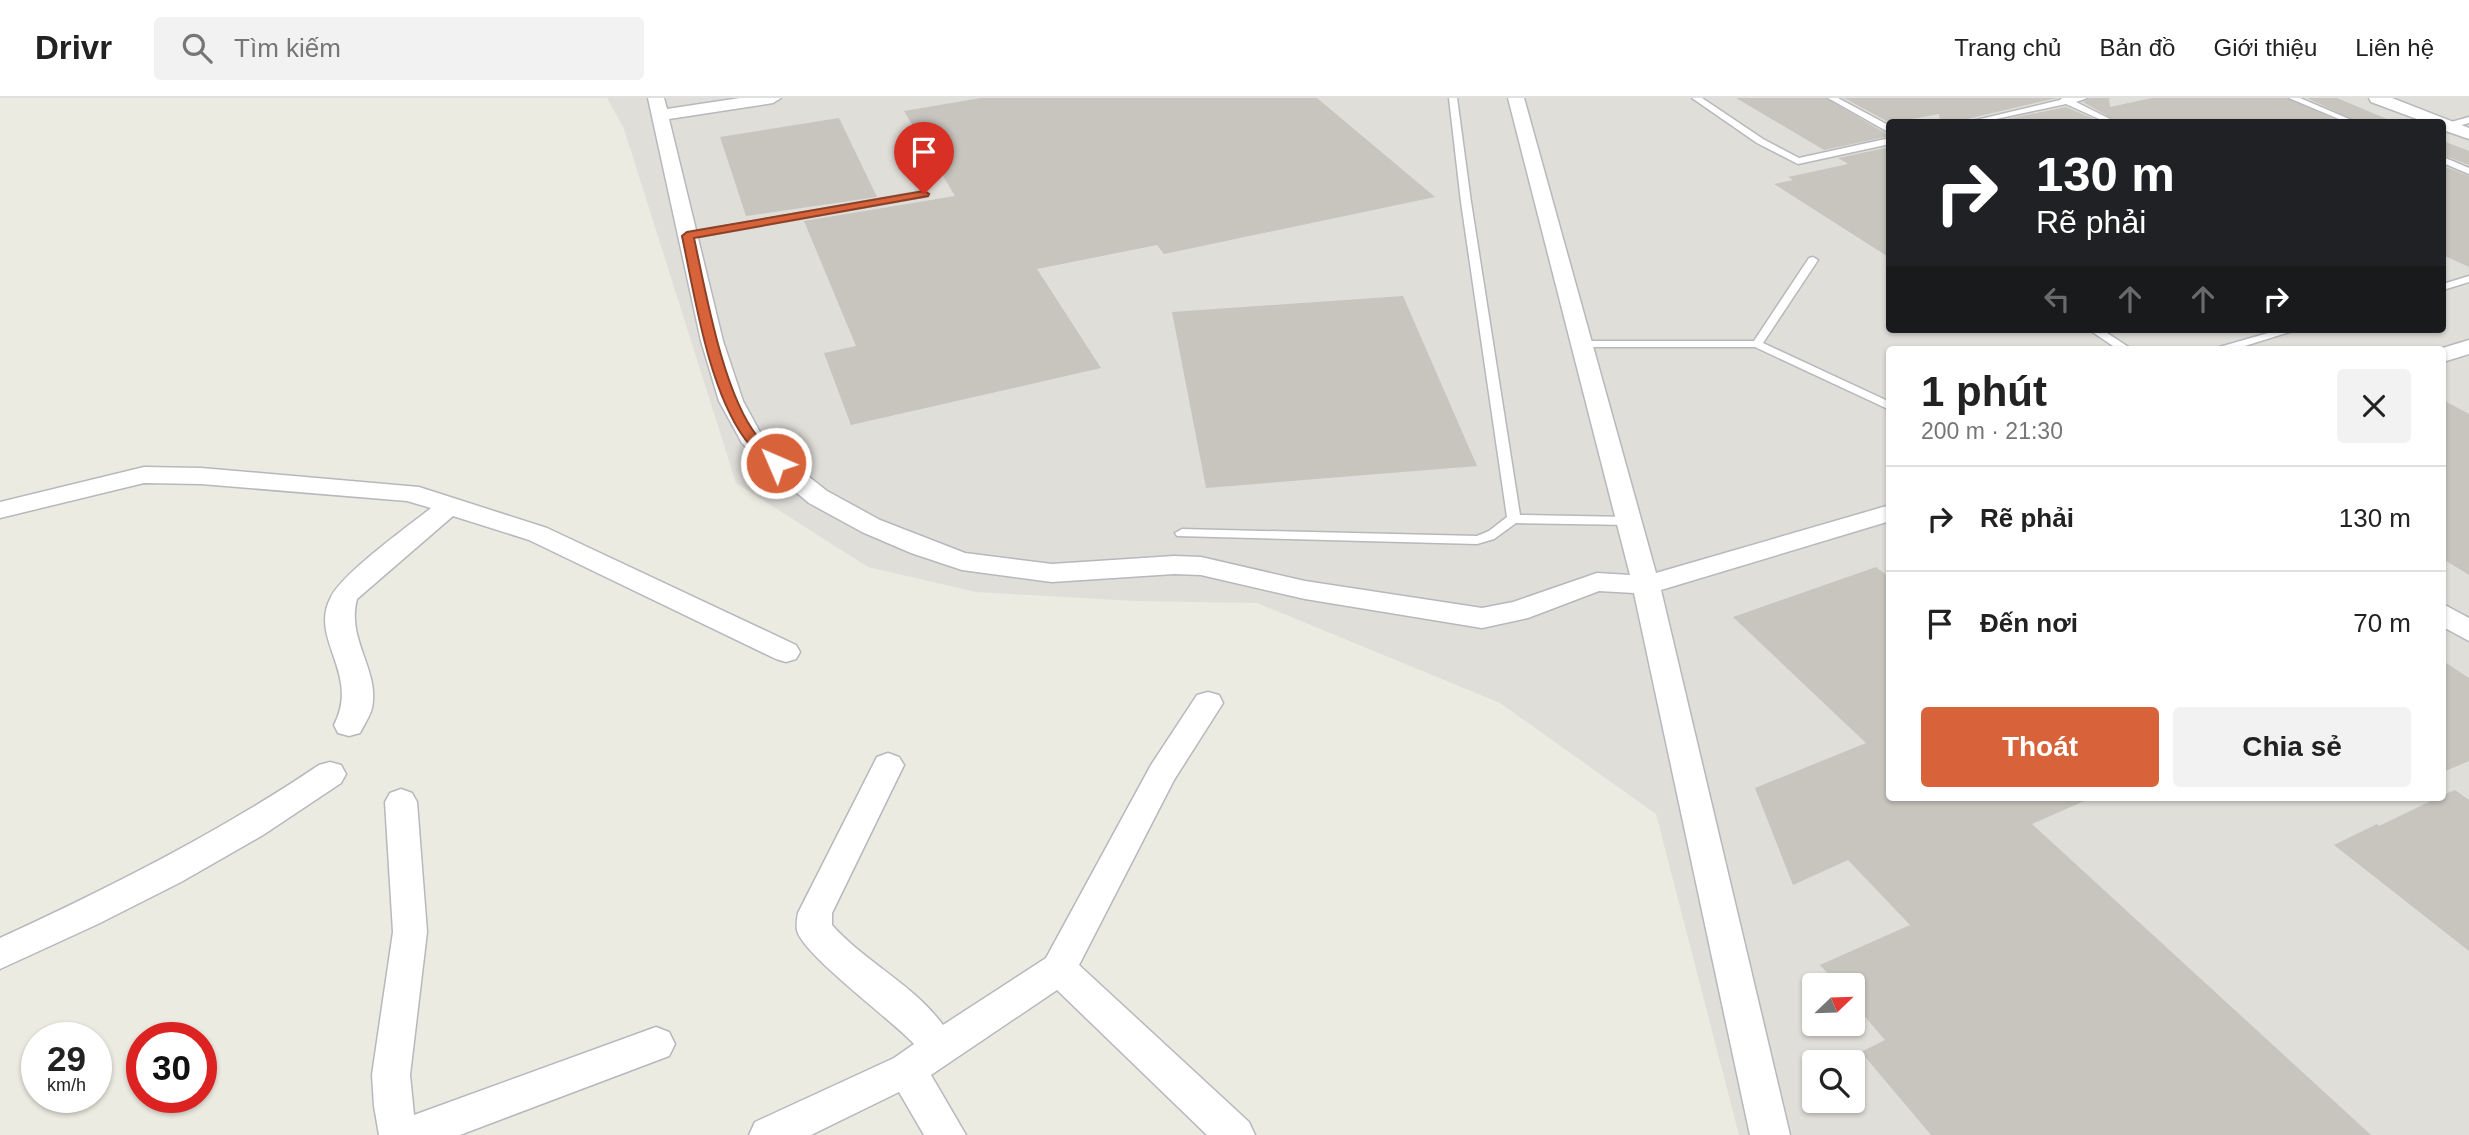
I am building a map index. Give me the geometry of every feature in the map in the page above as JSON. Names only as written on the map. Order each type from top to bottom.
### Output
[{"type":"street","points":[[773,98],[658,107],[712,341],[731,401],[751,438],[776,463],[818,497],[871,526],[920,547],[962,561],[1052,573],[1191,565],[1305,590],[1482,618],[1518,611],[1598,582],[1646,585],[1886,514]]},
{"type":"street","points":[[1516,98],[1646,585],[1770,1135]]},
{"type":"street","points":[[2376,98],[2430,119]]},
{"type":"street","points":[[2446,125],[2469,134]]},
{"type":"street","points":[[2446,354],[2469,347]]},
{"type":"street","points":[[0,510],[144,475],[201,476],[410,494],[538,534],[786,652]]},
{"type":"street","points":[[349,724],[355,717],[358,696],[357,681],[341,630],[339,609],[343,599],[356,583],[449,506]]},
{"type":"street","points":[[2446,616],[2469,631]]},
{"type":"street","points":[[769,1135],[907,1070],[1059,969],[1162,773],[1208,703]]},
{"type":"street","points":[[888,765],[815,913],[814,930],[831,951],[917,1019],[939,1050]]},
{"type":"street","points":[[0,954],[87,914],[203,853],[279,811],[330,774]]},
{"type":"street","points":[[399,1135],[393,1106],[391,1075],[410,941],[401,802]]},
{"type":"street","points":[[1059,969],[1235,1135]]},
{"type":"street","points":[[410,1135],[656,1044]]},
{"type":"street","points":[[907,1070],[946,1135]]},
{"type":"lane","points":[[1453,98],[1514,519]]},
{"type":"lane","points":[[1696,98],[1760,141],[1798,161],[1886,142]]},
{"type":"lane","points":[[1832,98],[1886,128]]},
{"type":"lane","points":[[1984,119],[2063,100],[2083,98]]},
{"type":"lane","points":[[2293,98],[2345,119]]},
{"type":"lane","points":[[2063,100],[2105,119]]},
{"type":"lane","points":[[2446,124],[2469,120]]},
{"type":"lane","points":[[2446,161],[2469,171]]},
{"type":"lane","points":[[687,236],[924,194]]},
{"type":"lane","points":[[1757,344],[1813,260]]},
{"type":"lane","points":[[2446,278],[2457,283]]},
{"type":"lane","points":[[2446,286],[2469,279]]},
{"type":"lane","points":[[2099,333],[2121,346]]},
{"type":"lane","points":[[2234,346],[2280,333]]},
{"type":"lane","points":[[1582,344],[1757,344],[1886,404]]},
{"type":"lane","points":[[1182,533],[1477,540],[1496,535],[1506,523],[1514,519],[1629,521]]},
{"type":"shaded area","points":[[607,98],[2469,98],[2469,1135],[1739,1135],[1656,814],[1500,703],[1257,603],[1135,601],[976,592],[868,567],[736,483],[624,129]]},
{"type":"building","points":[[981,98],[1317,98],[1435,197],[1164,254],[1157,245],[1037,269],[1101,368],[851,425],[824,353],[856,346],[804,221],[955,196],[904,111]]},
{"type":"building","points":[[1736,98],[1826,98],[1886,134],[1886,137],[1824,150]]},
{"type":"building","points":[[1844,98],[2057,98],[1967,119],[1940,119],[1939,114],[1886,121]]},
{"type":"building","points":[[2090,98],[2109,98],[2110,107],[2152,98],[2287,98],[2333,119],[2113,119],[2083,102]]},
{"type":"building","points":[[2307,98],[2337,98],[2387,119],[2352,119]]},
{"type":"building","points":[[2066,107],[2094,119],[2007,119]]},
{"type":"building","points":[[839,118],[877,197],[746,216],[720,137]]},
{"type":"building","points":[[2446,142],[2469,151],[2469,165],[2446,156]]},
{"type":"building","points":[[1886,148],[1886,255],[1774,184],[1793,180],[1788,177],[1848,164],[1838,158]]},
{"type":"building","points":[[2446,167],[2469,176],[2469,267],[2446,256]]},
{"type":"building","points":[[1403,296],[1477,466],[1206,488],[1172,312]]},
{"type":"building","points":[[2446,402],[2469,414],[2469,575],[2446,561]]},
{"type":"building","points":[[1876,567],[1886,575],[1886,801],[2084,801],[2032,824],[2371,1135],[1931,1135],[1865,1057],[1865,1050],[1885,1040],[1866,1018],[1866,973],[1827,973],[1820,965],[1910,925],[1848,860],[1793,885],[1755,788],[1866,743],[1733,617]]},
{"type":"building","points":[[2446,663],[2469,678],[2469,761],[2446,771]]},
{"type":"building","points":[[2455,790],[2469,800],[2469,951],[2334,845],[2431,801],[2446,801],[2446,794]]},
{"type":"route","points":[[776,463],[751,438],[731,401],[712,341],[687,236],[924,194]]}]
